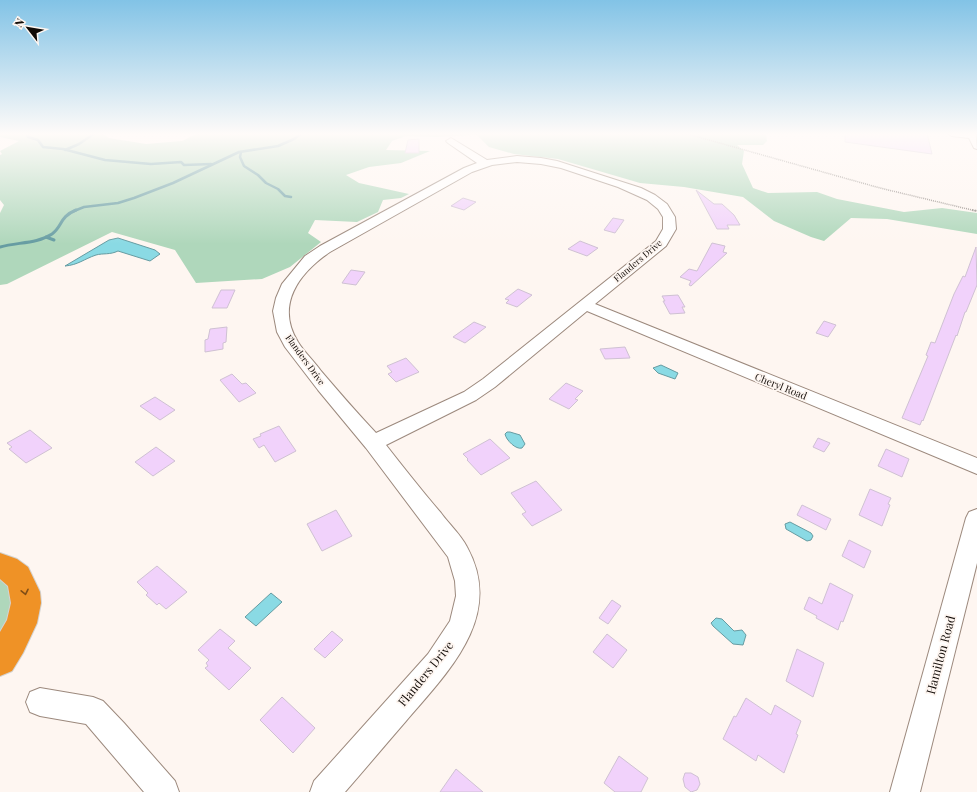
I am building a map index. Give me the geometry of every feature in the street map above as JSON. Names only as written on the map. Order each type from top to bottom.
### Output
[{"type":"highway","points":[[0,566],[5,567],[19,576],[26,591],[26,612],[17,634],[0,660]]},
{"type":"street","name":"Flanders Drive","points":[[325,792],[431,671],[456,638],[466,611],[469,590],[466,572],[458,552],[373,443],[291,344],[285,332],[282,321],[281,311],[283,298],[289,284],[310,259],[325,249],[468,170]]},
{"type":"street","name":"Flanders Drive","points":[[373,443],[470,396],[489,383],[661,243],[666,237],[670,223],[665,209],[658,202],[637,189],[575,170]]},
{"type":"street","name":"Cheryl Road","points":[[585,304],[977,466]]},
{"type":"street","name":"Hamilton Road","points":[[905,792],[977,518]]},
{"type":"street","points":[[40,702],[93,711],[114,733],[164,792]]},
{"type":"path","points":[[816,170],[880,188],[977,211]]},
{"type":"green space","points":[[0,170],[360,170],[346,175],[359,183],[409,194],[401,198],[383,200],[378,212],[357,222],[315,220],[308,233],[321,242],[290,267],[262,279],[196,283],[175,250],[112,232],[7,284],[0,285],[0,213],[4,205],[0,200]]},
{"type":"green space","points":[[595,170],[745,170],[753,188],[768,193],[817,192],[837,199],[904,212],[942,208],[977,213],[977,234],[887,219],[851,218],[824,241],[774,221],[743,197],[684,187],[640,183]]},
{"type":"green space","points":[[0,577],[7,582],[16,600],[0,645]]},
{"type":"water","points":[[118,238],[155,250],[160,254],[150,261],[118,251],[96,255],[65,266],[109,240]]},
{"type":"water","points":[[661,365],[678,373],[675,379],[658,373],[653,368]]},
{"type":"water","points":[[507,432],[520,435],[525,444],[522,448],[517,448],[509,442],[505,434]]},
{"type":"water","points":[[790,522],[811,533],[813,536],[811,540],[807,541],[786,529],[785,524]]},
{"type":"water","points":[[271,593],[282,602],[256,626],[245,617]]},
{"type":"water","points":[[716,618],[722,619],[734,631],[742,630],[746,635],[743,645],[733,644],[713,626],[711,623]]},
{"type":"building","points":[[696,190],[714,204],[722,204],[734,215],[740,225],[727,225],[729,229],[717,229]]},
{"type":"building","points":[[463,198],[476,202],[464,210],[451,206]]},
{"type":"building","points":[[613,218],[624,220],[615,233],[604,230]]},
{"type":"building","points":[[580,241],[598,248],[587,256],[568,249]]},
{"type":"building","points":[[712,243],[725,246],[723,252],[727,253],[691,286],[689,285],[691,281],[680,277],[689,269],[697,271]]},
{"type":"building","points":[[976,247],[977,285],[923,421],[922,420],[920,425],[902,418],[928,356],[926,355],[931,342],[935,343],[954,294],[963,276],[965,277]]},
{"type":"building","points":[[351,270],[365,272],[356,285],[342,283]]},
{"type":"building","points":[[518,289],[532,295],[517,307],[506,303],[509,300],[505,299]]},
{"type":"building","points":[[221,290],[235,290],[227,308],[212,308]]},
{"type":"building","points":[[678,295],[685,307],[682,307],[685,313],[670,314],[662,296]]},
{"type":"building","points":[[824,321],[836,325],[828,337],[816,333]]},
{"type":"building","points":[[474,322],[486,327],[465,343],[453,337]]},
{"type":"building","points":[[227,327],[226,342],[223,343],[223,349],[205,352],[205,340],[208,339],[210,329]]},
{"type":"building","points":[[625,347],[630,358],[605,359],[600,349]]},
{"type":"building","points":[[406,358],[419,372],[396,382],[388,374],[392,372],[387,366]]},
{"type":"building","points":[[232,374],[242,384],[246,383],[256,393],[239,402],[220,380]]},
{"type":"building","points":[[566,383],[583,391],[575,399],[578,400],[569,409],[549,399]]},
{"type":"building","points":[[155,397],[175,410],[160,420],[140,406]]},
{"type":"building","points":[[279,426],[296,451],[275,462],[264,445],[259,448],[253,439],[261,436],[260,434]]},
{"type":"building","points":[[30,430],[52,448],[26,463],[9,449],[12,447],[7,443]]},
{"type":"building","points":[[818,438],[830,443],[824,452],[813,447]]},
{"type":"building","points":[[490,439],[510,458],[481,475],[463,454]]},
{"type":"building","points":[[156,447],[175,461],[153,476],[135,462]]},
{"type":"building","points":[[886,449],[909,459],[902,477],[878,466]]},
{"type":"building","points":[[536,481],[562,510],[532,526],[522,514],[526,512],[511,493]]},
{"type":"building","points":[[870,489],[891,498],[882,526],[859,515]]},
{"type":"building","points":[[802,505],[831,519],[826,530],[797,515]]},
{"type":"building","points":[[336,510],[352,536],[322,551],[307,524]]},
{"type":"building","points":[[849,540],[871,551],[864,568],[842,556]]},
{"type":"building","points":[[157,566],[187,592],[166,609],[159,603],[157,605],[146,595],[148,593],[137,582]]},
{"type":"building","points":[[830,583],[853,595],[843,622],[841,621],[838,630],[816,618],[817,616],[804,609],[809,597],[822,604]]},
{"type":"building","points":[[612,600],[621,606],[608,624],[599,618]]},
{"type":"building","points":[[220,629],[235,641],[228,648],[251,668],[229,690],[205,668],[208,666],[206,663],[209,660],[198,650]]},
{"type":"building","points":[[332,631],[343,640],[325,658],[314,649]]},
{"type":"building","points":[[607,634],[627,650],[613,668],[593,652]]},
{"type":"building","points":[[797,649],[824,663],[813,697],[786,681]]},
{"type":"building","points":[[282,697],[315,728],[293,753],[260,720]]},
{"type":"building","points":[[746,698],[771,715],[775,705],[801,721],[796,734],[798,735],[784,773],[758,755],[756,761],[723,739],[734,716],[736,717]]},
{"type":"building","points":[[619,756],[648,778],[641,792],[615,792],[604,783]]},
{"type":"building","points":[[456,769],[483,792],[440,792]]},
{"type":"building","points":[[685,773],[691,773],[698,777],[700,784],[697,790],[691,792],[685,787],[683,779]]},
{"type":"waterway","points":[[75,211],[84,207],[118,203],[134,198],[173,183],[201,170]]},
{"type":"waterway","points":[[250,170],[266,183],[278,189],[285,196],[291,197]]},
{"type":"waterway","points":[[46,237],[52,234],[64,219],[75,211]]},
{"type":"waterway","points":[[0,247],[40,240],[46,237]]},
{"type":"waterway","points":[[46,237],[54,240]]}]
